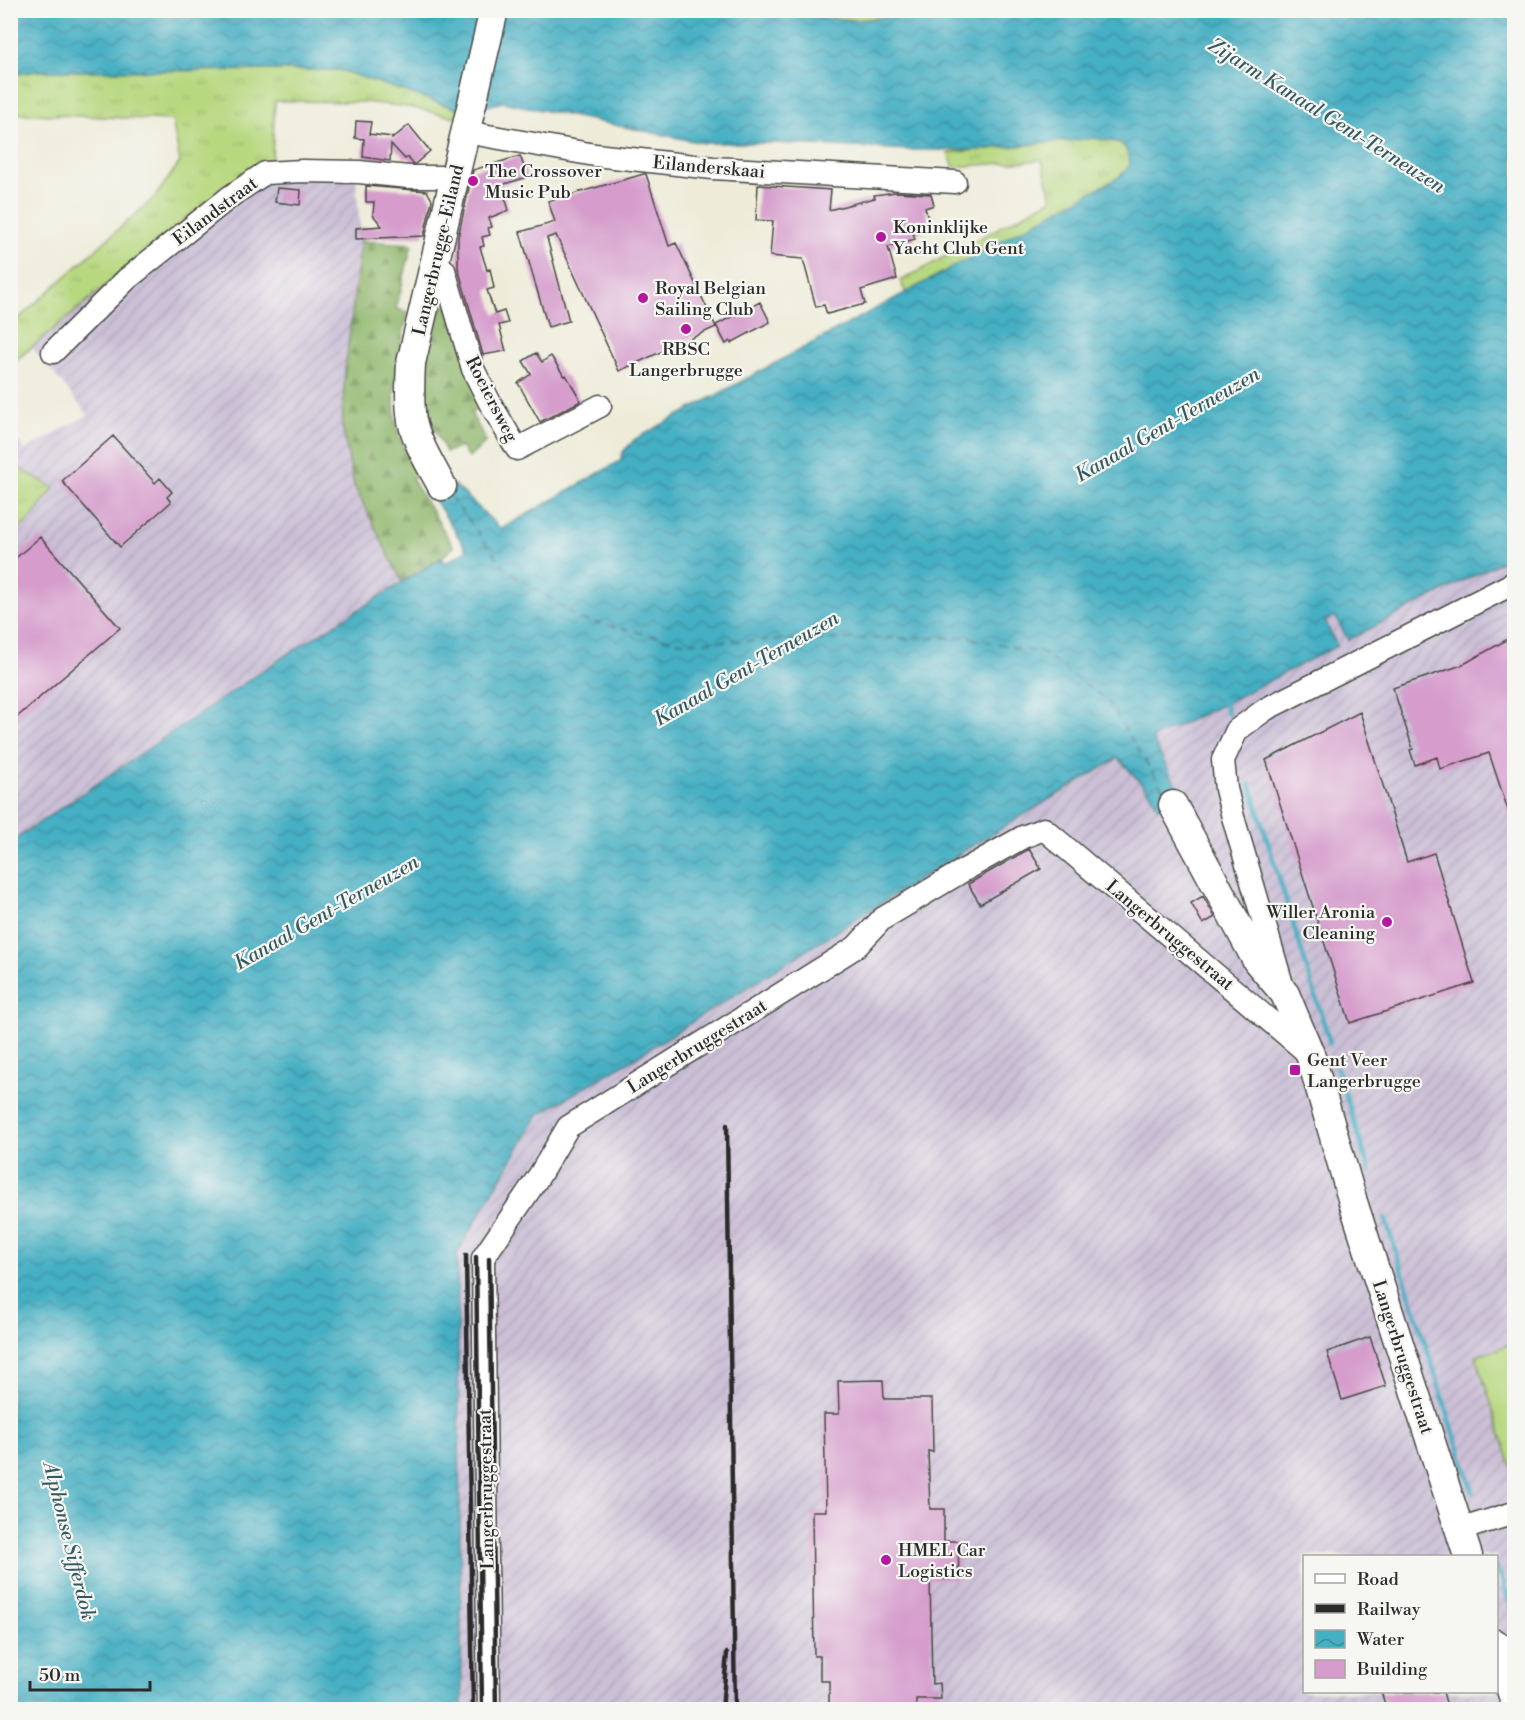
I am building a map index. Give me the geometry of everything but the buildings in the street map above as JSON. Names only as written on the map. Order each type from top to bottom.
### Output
[{"type":"main road","name":"Langerbrugge-Eiland","points":[[442,486],[424,452],[413,423],[409,391],[411,363],[494,10]]},
{"type":"main road","points":[[1173,805],[1257,961],[1285,994]]},
{"type":"main road","name":"Langerbruggestraat","points":[[1285,994],[1310,1054],[1353,1202],[1467,1555]]},
{"type":"main road","points":[[1498,1647],[1515,1699]]},
{"type":"street","name":"Eilanderskaai","points":[[469,120],[595,156],[713,168],[955,182]]},
{"type":"street","name":"Eilandstraat","points":[[53,352],[127,279],[231,196],[265,173],[359,172],[408,177],[454,177]]},
{"type":"street","name":"Roeiersweg","points":[[434,268],[444,270],[473,369],[517,449],[600,406]]},
{"type":"street","name":"Langerbruggestraat","points":[[1285,994],[1233,817],[1227,789],[1223,760],[1237,730],[1266,709],[1515,583]]},
{"type":"street","name":"Langerbruggestraat","points":[[489,1710],[483,1258],[539,1176],[568,1127],[856,947],[882,919],[968,867],[1023,837],[1044,829],[1310,1054]]},
{"type":"street","points":[[1459,1530],[1515,1513]]},
{"type":"shaded area","points":[[272,159],[309,163],[356,180],[361,241],[345,371],[342,426],[354,485],[402,582],[283,657],[11,842],[10,431],[25,450],[88,415],[32,347],[120,273],[226,189]]},
{"type":"shaded area","points":[[1514,555],[1514,1709],[462,1709],[457,1253],[538,1115],[641,1054],[969,848],[1118,758],[1152,796],[1158,808],[1181,795],[1151,738],[1224,704],[1337,646],[1324,621],[1334,616],[1348,640]]},
{"type":"green space","points":[[723,11],[953,11],[856,20]]},
{"type":"green space","points":[[340,70],[460,110],[461,114],[453,117],[409,107],[364,102],[275,101],[272,159],[197,210],[11,364],[11,325],[155,197],[180,162],[172,120],[11,113],[11,75],[37,71]]},
{"type":"green space","points":[[1095,138],[1115,141],[1126,150],[1130,165],[1119,177],[906,293],[900,281],[1052,199],[1042,160],[954,167],[948,153]]},
{"type":"green space","points":[[361,241],[412,244],[396,309],[408,312],[396,377],[394,410],[401,442],[419,475],[412,479],[454,547],[441,558],[402,582],[354,485],[342,426],[345,371]]},
{"type":"green space","points":[[441,306],[448,306],[484,405],[471,413],[486,441],[469,458],[461,447],[446,452],[430,418],[427,404],[428,362]]},
{"type":"green space","points":[[11,461],[17,467],[54,488],[31,518],[11,537]]},
{"type":"green space","points":[[1514,1343],[1514,1465],[1511,1466],[1476,1356]]},
{"type":"water","points":[[11,10],[506,10],[511,12],[523,10],[723,10],[856,20],[953,10],[1514,11],[1514,555],[1348,640],[1335,616],[1325,621],[1337,646],[1152,738],[1181,795],[1158,808],[1152,795],[1118,758],[969,848],[641,1054],[538,1115],[457,1253],[462,1709],[11,1709],[11,842],[283,657],[441,558],[445,563],[467,550],[433,497],[455,485],[501,529],[620,461],[623,452],[635,439],[1119,177],[1130,165],[1128,151],[1121,143],[1095,138],[975,150],[910,150],[774,143],[703,143],[503,102],[476,109],[461,110],[340,70],[37,71],[11,75]]},
{"type":"waterway","points":[[1223,700],[1228,714]]},
{"type":"waterway","points":[[1250,784],[1330,1043]]},
{"type":"waterway","points":[[1337,1068],[1370,1172]]},
{"type":"waterway","points":[[1385,1218],[1473,1492]]},
{"type":"waterway","points":[[1498,1571],[1514,1618]]},
{"type":"ferry route","points":[[450,496],[504,567],[580,619],[681,642],[966,637],[1042,653],[1107,700],[1166,794]]},
{"type":"railway","points":[[727,1125],[735,1710]]},
{"type":"railway","points":[[466,1255],[473,1710]]},
{"type":"railway","points":[[476,1257],[482,1710]]},
{"type":"railway","points":[[489,1258],[496,1710]]},
{"type":"railway","points":[[722,1710],[727,1653]]},
{"type":"place","name":"The Crossover Music Pub","points":[[473,181]]},
{"type":"place","name":"Koninklijke Yacht Club Gent","points":[[881,237]]},
{"type":"place","name":"Royal Belgian Sailing Club","points":[[643,298]]},
{"type":"place","name":"RBSC Langerbrugge","points":[[686,329]]},
{"type":"place","name":"Willer Aronia Cleaning","points":[[1387,922]]},
{"type":"place","name":"Gent Veer Langerbrugge","points":[[1295,1070]]},
{"type":"place","name":"HMEL Car Logistics","points":[[886,1560]]},
{"type":"water label","name":"Zijarm Kanaal Gent-Terneuzen","points":[[1327,115]]},
{"type":"water label","name":"Kanaal Gent-Terneuzen","points":[[1167,424]]},
{"type":"water label","name":"Kanaal Gent-Terneuzen","points":[[746,668]]},
{"type":"water label","name":"Kanaal Gent-Terneuzen","points":[[326,912]]},
{"type":"water label","name":"Alphonse Sifferdok","points":[[70,1541]]}]
